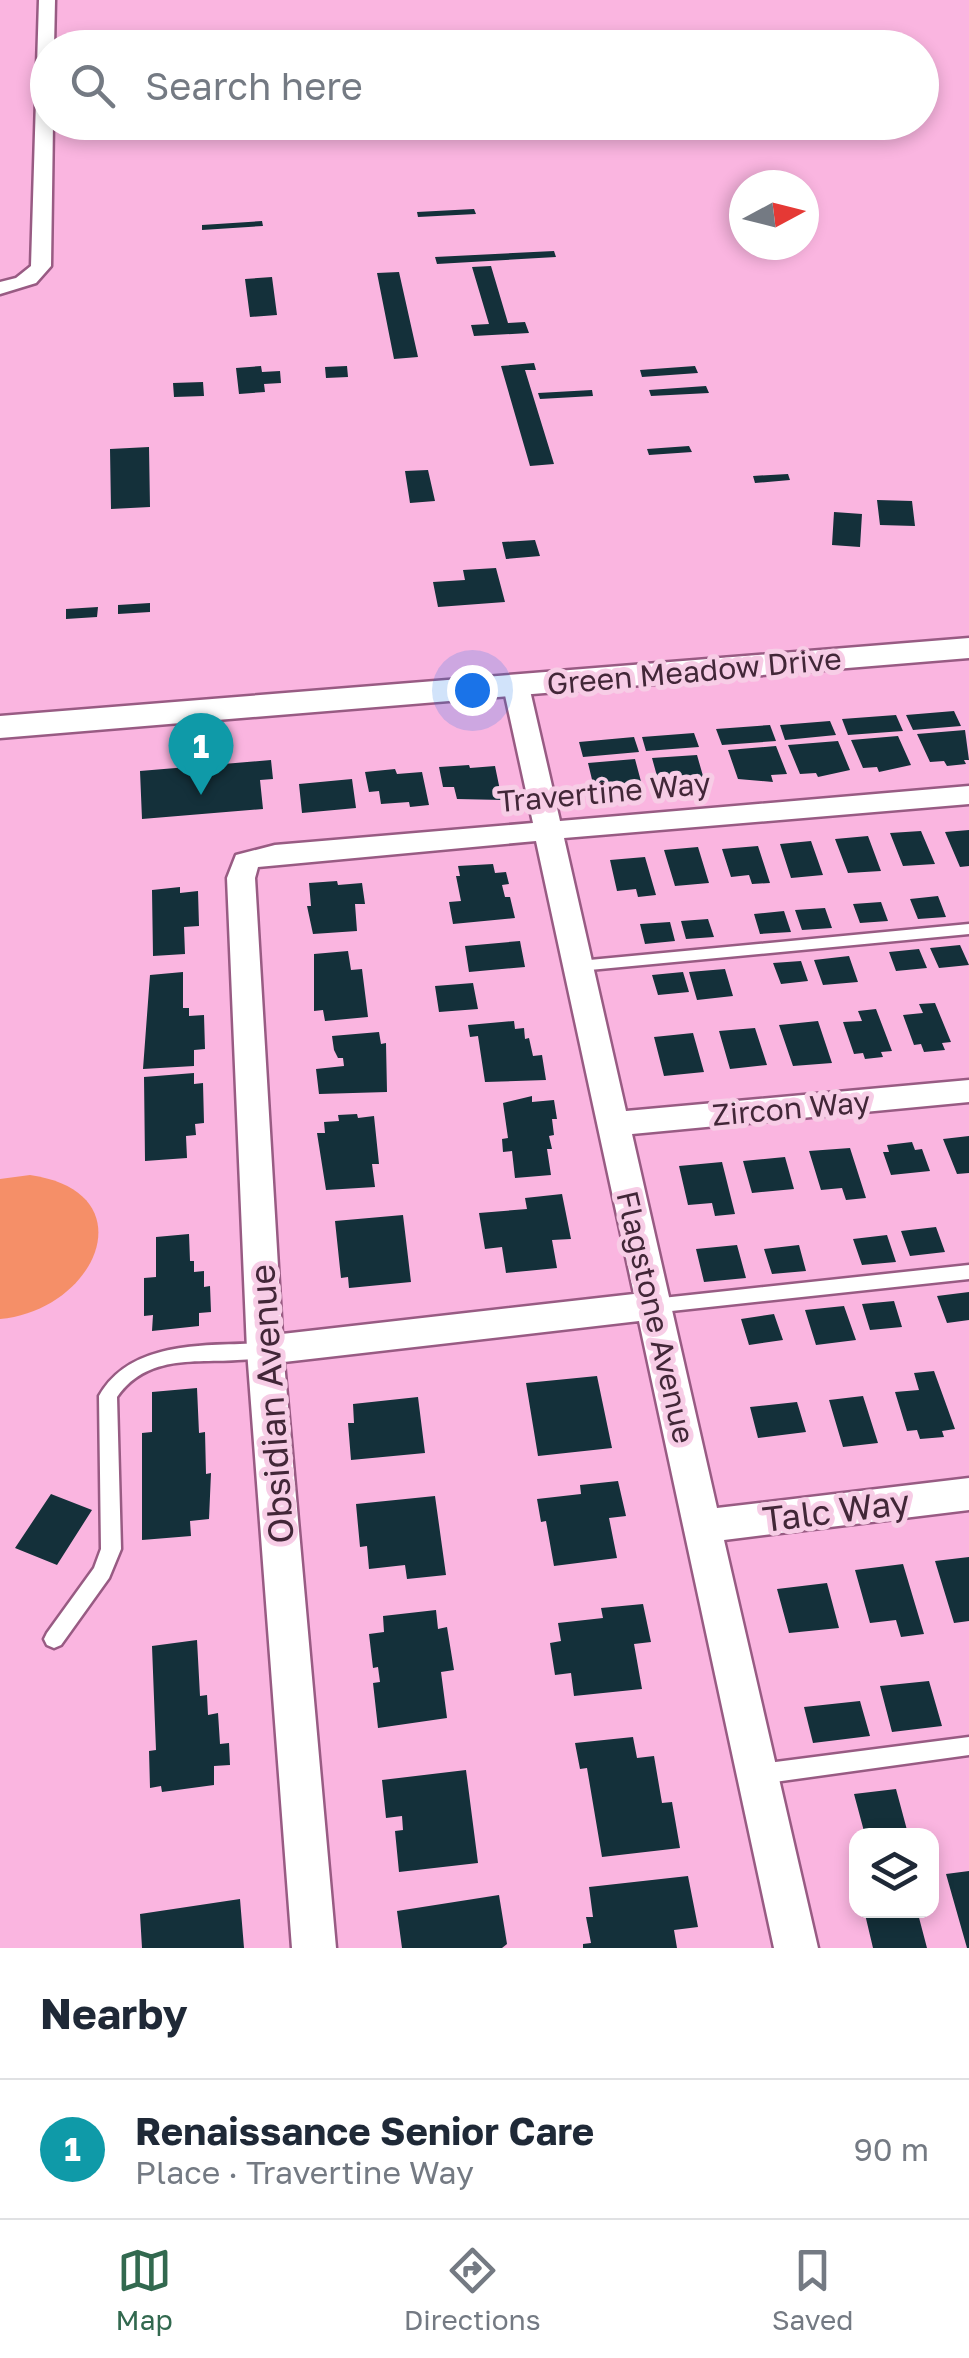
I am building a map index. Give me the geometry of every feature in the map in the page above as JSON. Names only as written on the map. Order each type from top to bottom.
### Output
[{"type":"main road","name":"Green Meadow Drive","points":[[0,727],[969,648]]},
{"type":"street","points":[[47,0],[47,30]]},
{"type":"street","points":[[0,288],[22,284],[36,275],[41,266],[51,140]]},
{"type":"street","name":"Flagstone Avenue","points":[[516,686],[796,1948]]},
{"type":"street","name":"Travertine Way","points":[[246,861],[275,854],[969,794]]},
{"type":"street","name":"Obsidian Avenue","points":[[246,861],[240,878],[264,1350],[314,1948]]},
{"type":"street","name":"Zircon Way","points":[[613,1124],[969,1091]]},
{"type":"street","points":[[264,1350],[653,1306]]},
{"type":"street","name":"Talc Way","points":[[702,1526],[969,1494]]},
{"type":"lane","points":[[578,966],[969,930]]},
{"type":"lane","points":[[653,1306],[969,1272]]},
{"type":"lane","points":[[54,1639],[102,1572],[112,1548],[108,1396],[116,1379],[136,1366],[264,1350]]},
{"type":"lane","points":[[757,1775],[969,1746]]},
{"type":"shaded area","points":[[30,1175],[67,1186],[89,1203],[98,1226],[96,1250],[83,1274],[62,1295],[34,1311],[0,1319],[0,1179]]},
{"type":"building","points":[[474,209],[476,214],[418,217],[417,212]]},
{"type":"building","points":[[262,221],[263,226],[202,230],[202,225]]},
{"type":"building","points":[[554,251],[556,257],[437,264],[435,257]]},
{"type":"building","points":[[491,266],[508,323],[525,322],[529,333],[474,336],[471,325],[489,324],[472,267]]},
{"type":"building","points":[[399,272],[418,357],[394,359],[377,273]]},
{"type":"building","points":[[272,277],[277,315],[250,317],[245,279]]},
{"type":"building","points":[[534,363],[536,370],[525,370],[554,464],[530,466],[501,366]]},
{"type":"building","points":[[261,366],[262,372],[280,371],[281,383],[264,384],[265,392],[239,394],[236,368]]},
{"type":"building","points":[[347,366],[348,377],[326,378],[325,367]]},
{"type":"building","points":[[695,366],[698,373],[642,377],[640,370]]},
{"type":"building","points":[[203,382],[204,396],[174,397],[173,383]]},
{"type":"building","points":[[706,386],[709,393],[651,396],[649,390]]},
{"type":"building","points":[[592,390],[593,396],[540,399],[538,393]]},
{"type":"building","points":[[689,446],[692,452],[649,455],[647,449]]},
{"type":"building","points":[[149,447],[150,507],[111,509],[110,449]]},
{"type":"building","points":[[428,470],[435,501],[410,503],[405,471]]},
{"type":"building","points":[[788,474],[790,480],[755,483],[753,476]]},
{"type":"building","points":[[877,500],[912,501],[915,526],[880,525]]},
{"type":"building","points":[[834,512],[862,514],[860,547],[832,545]]},
{"type":"building","points":[[535,540],[540,556],[506,559],[502,542]]},
{"type":"building","points":[[496,568],[505,602],[438,607],[433,582],[465,580],[463,570]]},
{"type":"building","points":[[150,603],[150,612],[118,614],[118,605]]},
{"type":"building","points":[[98,607],[97,617],[66,619],[66,609]]},
{"type":"building","points":[[954,711],[961,726],[913,730],[906,715]]},
{"type":"building","points":[[896,715],[903,731],[848,735],[842,719]]},
{"type":"building","points":[[830,721],[836,735],[785,740],[780,725]]},
{"type":"building","points":[[770,725],[776,741],[722,745],[716,729]]},
{"type":"building","points":[[965,730],[969,760],[964,760],[966,764],[947,766],[944,761],[930,762],[917,734]]},
{"type":"building","points":[[694,733],[699,747],[646,751],[642,737]]},
{"type":"building","points":[[898,736],[911,765],[879,772],[877,767],[863,768],[851,740]]},
{"type":"building","points":[[634,737],[639,752],[583,757],[579,742]]},
{"type":"building","points":[[838,741],[850,770],[818,777],[816,773],[800,774],[788,745]]},
{"type":"building","points":[[776,746],[787,774],[771,775],[773,782],[738,779],[728,750]]},
{"type":"building","points":[[697,755],[705,783],[693,783],[695,788],[660,787],[652,758]]},
{"type":"building","points":[[635,759],[643,789],[628,790],[629,794],[595,792],[588,763]]},
{"type":"building","points":[[271,760],[273,779],[260,780],[263,809],[142,819],[140,771]]},
{"type":"building","points":[[495,766],[502,800],[457,799],[454,787],[443,787],[439,767]]},
{"type":"building","points":[[395,769],[397,774],[422,772],[429,805],[381,804],[379,791],[369,792],[365,772]]},
{"type":"building","points":[[352,779],[356,808],[302,813],[299,784]]},
{"type":"building","points":[[969,830],[969,866],[960,867],[945,832]]},
{"type":"building","points":[[921,831],[935,864],[903,866],[890,833]]},
{"type":"building","points":[[868,836],[881,871],[848,873],[835,839]]},
{"type":"building","points":[[811,841],[823,875],[791,878],[780,844]]},
{"type":"building","points":[[758,846],[770,883],[752,884],[749,875],[731,877],[722,849]]},
{"type":"building","points":[[698,847],[709,883],[675,886],[664,850]]},
{"type":"building","points":[[645,857],[656,895],[638,897],[636,889],[617,891],[610,860]]},
{"type":"building","points":[[493,864],[495,873],[506,872],[509,884],[502,885],[505,897],[510,897],[515,918],[453,924],[449,902],[461,901],[458,866]]},
{"type":"building","points":[[337,881],[338,885],[362,883],[365,904],[355,904],[357,931],[313,934],[307,906],[311,906],[309,883]]},
{"type":"building","points":[[180,887],[180,893],[198,891],[199,926],[184,927],[185,954],[153,956],[152,890]]},
{"type":"building","points":[[938,896],[946,917],[918,919],[910,899]]},
{"type":"building","points":[[881,902],[888,921],[860,923],[853,904]]},
{"type":"building","points":[[825,908],[832,928],[802,930],[795,910]]},
{"type":"building","points":[[784,911],[791,932],[760,934],[754,914]]},
{"type":"building","points":[[708,919],[714,937],[686,939],[681,921]]},
{"type":"building","points":[[670,922],[675,941],[645,944],[640,924]]},
{"type":"building","points":[[520,941],[525,967],[469,972],[465,946]]},
{"type":"building","points":[[960,945],[969,965],[939,968],[930,948]]},
{"type":"building","points":[[919,949],[927,968],[896,971],[889,952]]},
{"type":"building","points":[[348,951],[351,970],[362,969],[368,1017],[325,1021],[323,1010],[314,1011],[314,954]]},
{"type":"building","points":[[849,956],[858,982],[823,985],[814,960]]},
{"type":"building","points":[[801,961],[808,981],[781,984],[773,963]]},
{"type":"building","points":[[725,969],[733,996],[697,1000],[689,972]]},
{"type":"building","points":[[183,972],[183,1008],[189,1008],[189,1016],[204,1015],[205,1049],[194,1050],[194,1066],[143,1069],[150,975]]},
{"type":"building","points":[[683,972],[689,992],[658,995],[652,975]]},
{"type":"building","points":[[473,983],[478,1009],[439,1012],[435,986]]},
{"type":"building","points":[[935,1003],[951,1042],[942,1043],[945,1050],[924,1052],[921,1044],[914,1045],[903,1015],[923,1013],[919,1004]]},
{"type":"building","points":[[876,1009],[892,1051],[881,1052],[883,1057],[865,1059],[863,1053],[854,1054],[843,1022],[862,1021],[858,1011]]},
{"type":"building","points":[[514,1021],[515,1029],[524,1028],[533,1056],[542,1055],[546,1080],[485,1082],[478,1036],[470,1037],[468,1025]]},
{"type":"building","points":[[818,1021],[832,1063],[793,1066],[779,1025]]},
{"type":"building","points":[[755,1028],[767,1065],[730,1069],[719,1031]]},
{"type":"building","points":[[379,1032],[381,1044],[386,1043],[387,1092],[319,1094],[316,1069],[344,1066],[343,1058],[338,1058],[334,1050],[332,1036]]},
{"type":"building","points":[[693,1033],[704,1072],[664,1076],[654,1037]]},
{"type":"building","points":[[194,1073],[194,1084],[203,1083],[204,1123],[195,1124],[196,1135],[186,1136],[187,1158],[145,1161],[144,1077]]},
{"type":"building","points":[[532,1096],[532,1102],[554,1100],[557,1119],[552,1119],[554,1135],[549,1136],[552,1149],[547,1149],[551,1175],[515,1178],[512,1151],[503,1152],[502,1139],[508,1138],[503,1103]]},
{"type":"building","points":[[357,1114],[358,1118],[374,1116],[379,1164],[372,1164],[375,1187],[326,1190],[317,1133],[325,1133],[324,1122],[339,1121],[338,1115]]},
{"type":"building","points":[[969,1136],[969,1173],[957,1174],[943,1139]]},
{"type":"building","points":[[912,1142],[915,1150],[922,1149],[930,1171],[891,1175],[883,1152],[889,1152],[887,1145]]},
{"type":"building","points":[[850,1148],[866,1198],[846,1200],[842,1188],[821,1190],[809,1151]]},
{"type":"building","points":[[785,1157],[794,1189],[752,1193],[743,1161]]},
{"type":"building","points":[[722,1162],[735,1214],[715,1216],[712,1203],[688,1205],[679,1166]]},
{"type":"building","points":[[562,1194],[571,1239],[552,1240],[557,1268],[506,1273],[502,1247],[485,1249],[479,1213],[527,1209],[525,1198]]},
{"type":"building","points":[[403,1215],[411,1282],[349,1288],[348,1277],[341,1278],[335,1221]]},
{"type":"building","points":[[936,1227],[945,1252],[910,1256],[901,1231]]},
{"type":"building","points":[[189,1234],[190,1261],[194,1261],[194,1272],[204,1271],[204,1287],[210,1286],[211,1312],[199,1313],[199,1326],[152,1331],[153,1315],[144,1316],[144,1278],[156,1277],[156,1237]]},
{"type":"building","points":[[887,1235],[896,1262],[862,1265],[853,1239]]},
{"type":"building","points":[[737,1245],[746,1278],[704,1282],[696,1249]]},
{"type":"building","points":[[799,1245],[806,1271],[772,1274],[764,1249]]},
{"type":"building","points":[[969,1292],[969,1320],[947,1323],[937,1296]]},
{"type":"building","points":[[894,1301],[902,1327],[870,1330],[862,1304]]},
{"type":"building","points":[[844,1306],[856,1340],[816,1345],[805,1310]]},
{"type":"building","points":[[774,1314],[783,1340],[749,1345],[741,1319]]},
{"type":"building","points":[[934,1371],[955,1429],[942,1431],[944,1437],[920,1439],[917,1430],[907,1431],[895,1392],[919,1390],[914,1373]]},
{"type":"building","points":[[597,1376],[612,1448],[538,1456],[526,1383]]},
{"type":"building","points":[[197,1388],[199,1433],[205,1432],[206,1474],[211,1473],[209,1519],[190,1521],[191,1536],[142,1540],[142,1433],[152,1432],[152,1392]]},
{"type":"building","points":[[863,1396],[878,1443],[843,1447],[829,1400]]},
{"type":"building","points":[[418,1397],[425,1453],[351,1460],[348,1423],[354,1423],[353,1404]]},
{"type":"building","points":[[797,1402],[806,1432],[758,1438],[750,1407]]},
{"type":"building","points":[[618,1481],[626,1516],[609,1518],[617,1558],[554,1566],[546,1521],[541,1522],[537,1499],[581,1494],[580,1485]]},
{"type":"building","points":[[51,1494],[92,1510],[57,1565],[15,1548]]},
{"type":"building","points":[[435,1496],[446,1575],[407,1579],[405,1565],[369,1569],[367,1546],[360,1547],[356,1504]]},
{"type":"building","points":[[969,1557],[969,1621],[954,1623],[935,1561]]},
{"type":"building","points":[[903,1564],[924,1634],[901,1637],[896,1620],[870,1623],[855,1570]]},
{"type":"building","points":[[827,1583],[839,1628],[789,1633],[777,1589]]},
{"type":"building","points":[[643,1604],[651,1642],[634,1644],[642,1689],[574,1696],[571,1673],[555,1675],[550,1643],[561,1641],[558,1623],[603,1618],[601,1608]]},
{"type":"building","points":[[436,1610],[438,1629],[447,1627],[454,1670],[441,1672],[447,1718],[378,1728],[373,1683],[380,1682],[378,1667],[373,1668],[369,1634],[384,1632],[383,1616]]},
{"type":"building","points":[[197,1640],[200,1696],[207,1695],[208,1715],[218,1713],[220,1744],[229,1743],[230,1765],[214,1766],[214,1785],[162,1792],[161,1786],[150,1788],[149,1751],[156,1750],[152,1646]]},
{"type":"building","points":[[929,1681],[942,1726],[892,1732],[880,1686]]},
{"type":"building","points":[[860,1701],[870,1736],[813,1743],[804,1707]]},
{"type":"building","points":[[633,1737],[637,1758],[654,1756],[662,1803],[672,1802],[680,1848],[602,1857],[587,1768],[580,1769],[575,1743]]},
{"type":"building","points":[[466,1770],[478,1863],[399,1872],[395,1831],[403,1830],[402,1816],[386,1818],[382,1780]]},
{"type":"building","points":[[896,1789],[906,1828],[863,1828],[854,1794]]},
{"type":"building","points":[[969,1871],[969,1948],[967,1948],[946,1874]]},
{"type":"building","points":[[688,1876],[698,1927],[674,1930],[677,1948],[583,1948],[583,1944],[591,1943],[586,1917],[593,1917],[589,1887]]},
{"type":"building","points":[[499,1895],[507,1944],[502,1948],[402,1948],[397,1911]]},
{"type":"building","points":[[240,1899],[244,1948],[142,1948],[140,1914]]},
{"type":"building","points":[[866,1918],[919,1918],[927,1948],[873,1948]]},
{"type":"place","name":"Renaissance Senior Care","points":[[201,795]]}]
